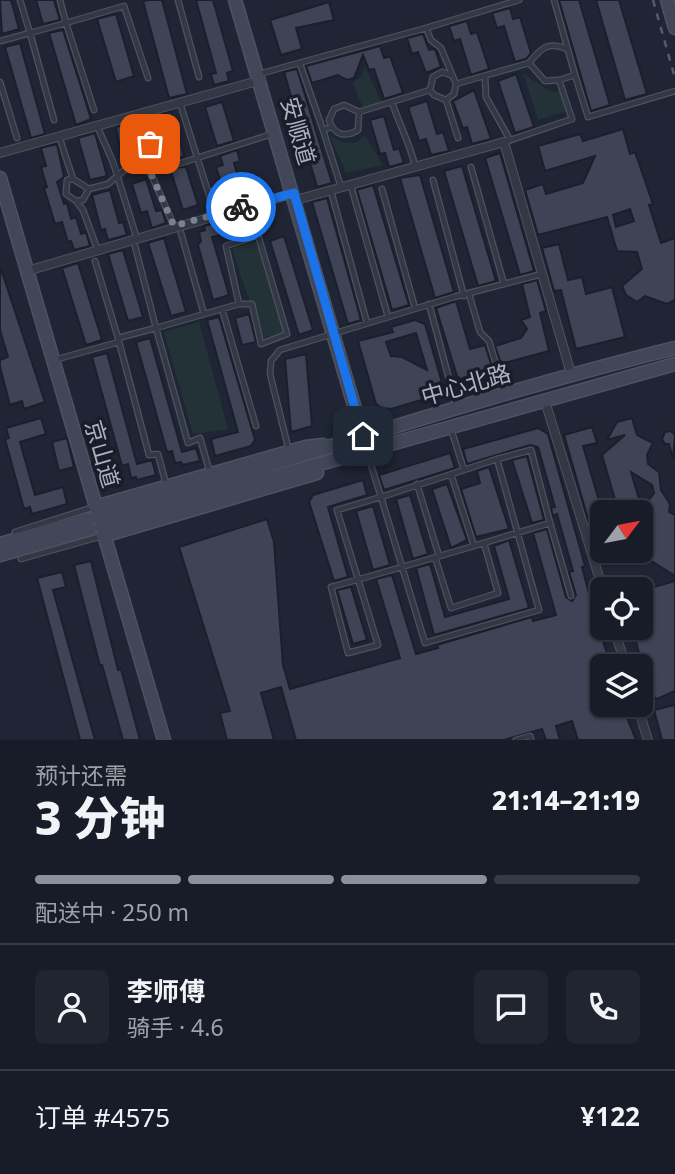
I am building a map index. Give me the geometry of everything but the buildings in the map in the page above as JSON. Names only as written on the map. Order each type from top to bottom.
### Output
[{"type":"street","name":"安顺道","points":[[236,0],[363,436]]},
{"type":"street","points":[[667,0],[675,28]]},
{"type":"street","points":[[0,153],[260,77]]},
{"type":"street","points":[[27,271],[136,243],[215,214],[351,186],[507,141],[572,377]]},
{"type":"street","name":"京山道","points":[[0,178],[53,360],[91,518],[103,536],[164,740]]},
{"type":"street","name":"中心北路","points":[[675,348],[363,436],[109,518],[368,452],[675,364]]},
{"type":"street","points":[[545,401],[599,577]]},
{"type":"street","points":[[0,555],[166,486],[289,452],[348,442]]},
{"type":"street","points":[[103,536],[316,473],[352,456]]},
{"type":"street","points":[[0,544],[91,518]]},
{"type":"street","points":[[641,717],[648,740]]},
{"type":"lane","points":[[20,0],[54,120]]},
{"type":"lane","points":[[60,0],[94,110]]},
{"type":"lane","points":[[178,0],[199,78]]},
{"type":"lane","points":[[260,77],[519,0]]},
{"type":"lane","points":[[554,0],[588,117],[675,91]]},
{"type":"lane","points":[[0,41],[66,23],[123,3],[148,78]]},
{"type":"lane","points":[[426,28],[432,40],[441,48],[456,84],[454,94],[446,100]]},
{"type":"lane","points":[[456,84],[529,63],[541,48],[555,44],[568,49]]},
{"type":"lane","points":[[529,63],[545,81],[575,75]]},
{"type":"lane","points":[[300,64],[341,188]]},
{"type":"lane","points":[[430,90],[433,77],[442,72],[452,75]]},
{"type":"lane","points":[[485,77],[486,97],[507,141],[572,119],[559,80]]},
{"type":"lane","points":[[0,82],[17,138]]},
{"type":"lane","points":[[430,90],[434,95],[446,100],[458,138]]},
{"type":"lane","points":[[359,112],[358,130],[349,135],[339,134],[331,127],[329,120],[334,109],[344,106],[359,112],[430,90]]},
{"type":"lane","points":[[180,102],[215,214]]},
{"type":"lane","points":[[392,102],[402,134],[410,144],[416,167]]},
{"type":"lane","points":[[138,114],[150,144],[141,163]]},
{"type":"lane","points":[[97,125],[116,175],[136,243],[188,443],[200,439],[210,474]]},
{"type":"lane","points":[[323,130],[331,127]]},
{"type":"lane","points":[[76,201],[83,200],[89,189],[108,184],[116,175],[141,163],[178,164],[276,133]]},
{"type":"lane","points":[[59,136],[73,179],[89,189]]},
{"type":"lane","points":[[141,163],[152,176],[177,230],[204,314]]},
{"type":"lane","points":[[471,167],[504,284]]},
{"type":"lane","points":[[73,179],[67,180],[66,194],[83,210],[98,251]]},
{"type":"lane","points":[[433,180],[466,295],[480,332],[489,341],[506,396]]},
{"type":"lane","points":[[351,186],[388,317]]},
{"type":"lane","points":[[382,189],[415,308]]},
{"type":"lane","points":[[331,191],[368,323]]},
{"type":"lane","points":[[53,360],[239,304],[252,304],[261,344],[287,334],[258,234],[226,246],[239,304]]},
{"type":"lane","points":[[95,261],[149,456],[158,453],[166,486]]},
{"type":"lane","points":[[289,452],[270,374],[271,361],[280,350],[415,308],[543,274]]},
{"type":"lane","points":[[429,304],[458,410]]},
{"type":"lane","points":[[222,309],[256,426]]},
{"type":"lane","points":[[451,428],[464,470]]},
{"type":"lane","points":[[550,523],[517,534],[402,566],[358,579],[331,587],[348,653],[378,645],[358,579],[337,510],[531,450],[571,596]]},
{"type":"lane","points":[[368,452],[425,643],[539,610],[496,459]]},
{"type":"lane","points":[[451,474],[474,546]]},
{"type":"lane","points":[[417,484],[451,608],[498,593],[484,543]]},
{"type":"lane","points":[[15,532],[91,518]]},
{"type":"lane","points":[[21,559],[103,536]]},
{"type":"lane","points":[[516,740],[530,736],[531,740]]},
{"type":"shaded area","points":[[365,66],[381,102],[363,108],[353,83],[361,77]]},
{"type":"shaded area","points":[[523,73],[549,91],[560,92],[567,111],[538,120]]},
{"type":"shaded area","points":[[330,136],[342,142],[355,143],[365,136],[383,165],[346,173]]},
{"type":"shaded area","points":[[256,241],[285,332],[262,338],[232,248]]},
{"type":"shaded area","points":[[199,322],[228,429],[193,434],[164,332]]},
{"type":"railway","points":[[653,0],[675,78]]},
{"type":"way so far","points":[[150,144],[141,163],[152,176],[174,226],[241,207]]},
{"type":"route","points":[[241,207],[294,193],[363,436]]}]
